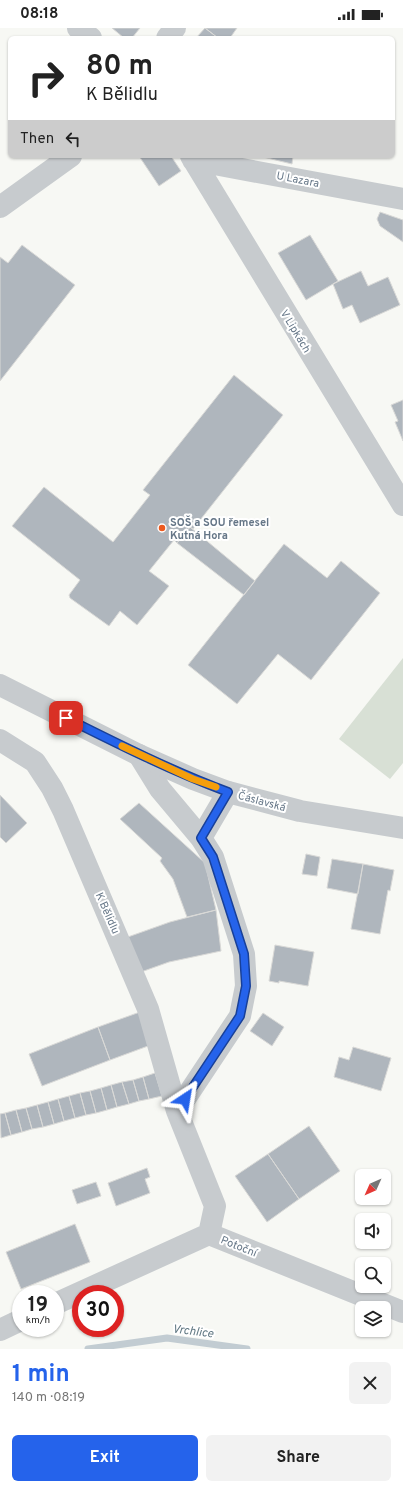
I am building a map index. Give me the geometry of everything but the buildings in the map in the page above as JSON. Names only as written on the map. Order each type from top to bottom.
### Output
[{"type":"street","points":[[78,28],[88,36]]},
{"type":"street","points":[[0,208],[68,158]]},
{"type":"street","name":"U Lazara","points":[[192,158],[403,199]]},
{"type":"street","name":"V Lipkách","points":[[192,158],[403,505]]},
{"type":"street","name":"Čáslavská","points":[[0,685],[139,755],[193,779],[228,792],[300,811],[403,828]]},
{"type":"street","name":"K Bělidlu","points":[[0,740],[35,762],[52,788],[63,810],[148,1009],[177,1111],[215,1206],[209,1234]]},
{"type":"street","points":[[139,755],[160,789],[201,838],[213,857],[244,954],[246,986],[240,1016],[177,1111]]},
{"type":"street","points":[[201,838],[228,792]]},
{"type":"street","name":"Potoční","points":[[64,1300],[209,1234],[403,1312]]},
{"type":"street","points":[[0,1330],[12,1324]]},
{"type":"shaded area","points":[[403,658],[403,763],[390,779],[339,739]]},
{"type":"waterway","name":"Vrchlice","points":[[88,1349],[167,1338],[247,1349]]},
{"type":"slow traffic","points":[[122,746],[193,779],[216,787]]},
{"type":"place","name":"SOŠ a SOU řemesel Kutná Hora","points":[[162,528]]},
{"type":"route","points":[[66,718],[139,755],[193,779],[228,792],[201,838],[213,857],[244,954],[246,986],[240,1016],[185,1099]]}]
